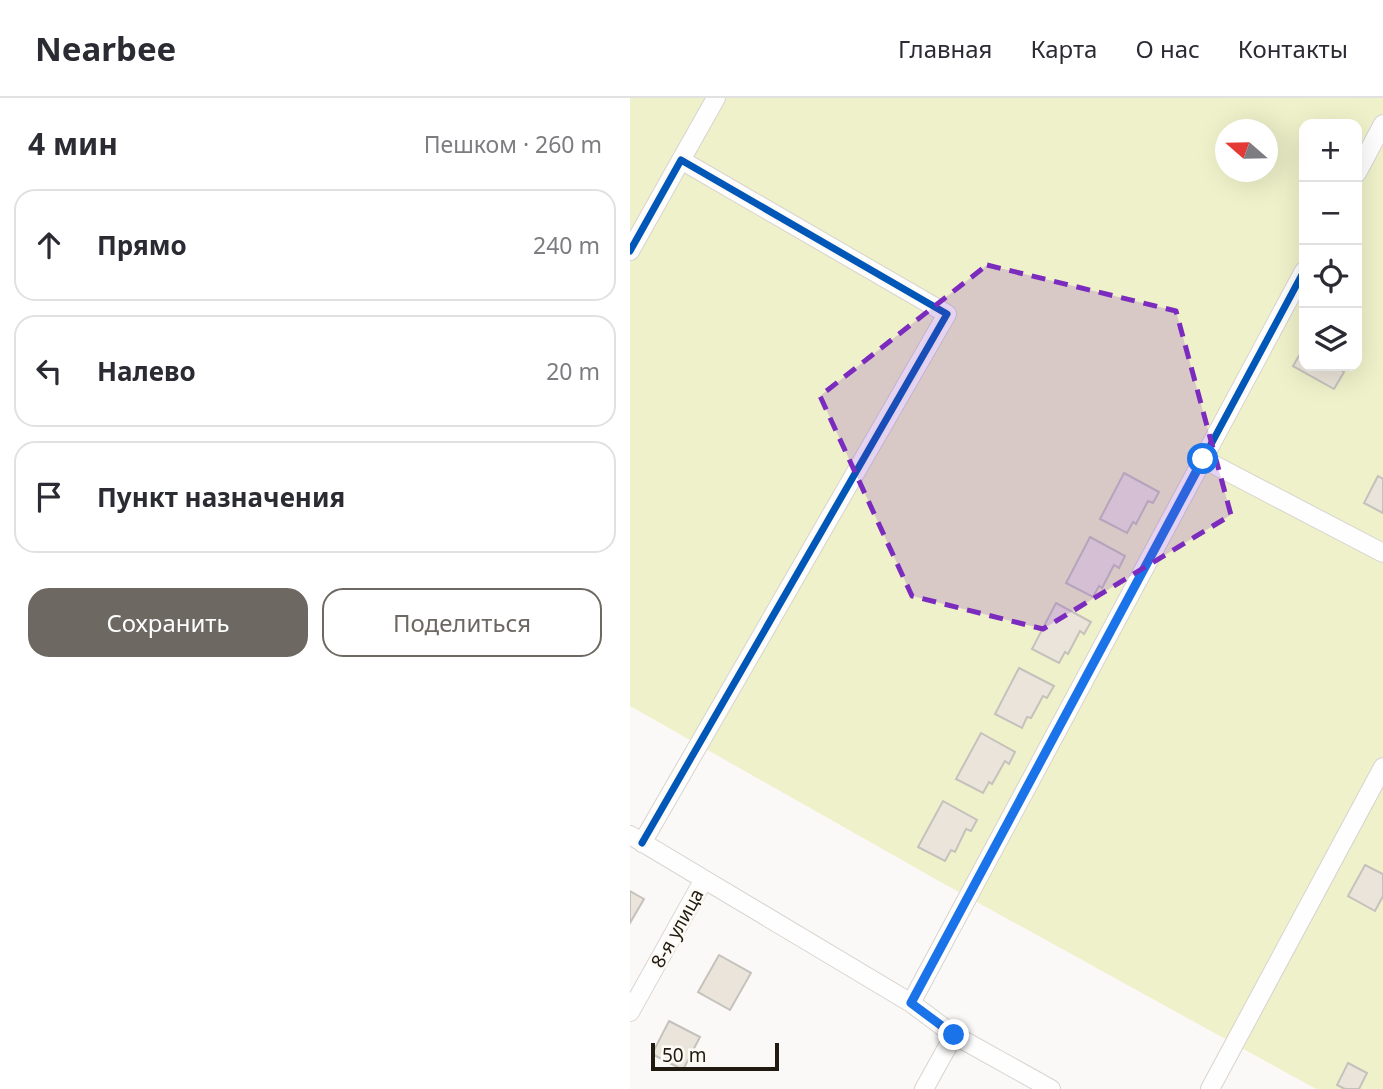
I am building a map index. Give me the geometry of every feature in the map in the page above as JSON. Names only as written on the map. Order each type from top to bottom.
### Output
[{"type":"street","points":[[630,251],[716,98]]},
{"type":"street","points":[[1362,164],[1383,124]]},
{"type":"street","points":[[681,160],[947,314],[636,839],[911,1003],[954,1035],[1051,1089]]},
{"type":"street","points":[[911,1003],[1299,280]]},
{"type":"street","points":[[1203,459],[1383,554]]},
{"type":"street","points":[[1210,1089],[1383,767]]},
{"type":"street","name":"8-я улица","points":[[630,1012],[703,881]]},
{"type":"street","points":[[924,1089],[954,1035]]},
{"type":"highlighted area","points":[[987,265],[1176,311],[1231,515],[1043,629],[912,596],[820,396]]},
{"type":"green space","points":[[630,98],[1383,98],[1383,1089],[1316,1089],[946,885],[630,706]]},
{"type":"building","points":[[1299,356],[1299,369],[1293,366]]},
{"type":"building","points":[[1302,371],[1342,371],[1334,389]]},
{"type":"building","points":[[1124,473],[1159,492],[1153,503],[1148,501],[1136,524],[1133,522],[1127,533],[1100,519]]},
{"type":"building","points":[[1378,476],[1383,479],[1383,513],[1364,503]]},
{"type":"building","points":[[1090,537],[1125,556],[1119,568],[1114,565],[1102,588],[1099,586],[1093,597],[1066,583]]},
{"type":"building","points":[[1056,603],[1091,622],[1084,634],[1080,631],[1068,654],[1065,652],[1059,663],[1032,649]]},
{"type":"building","points":[[1019,668],[1054,686],[1047,698],[1043,696],[1031,718],[1027,717],[1022,728],[995,714]]},
{"type":"building","points":[[981,733],[1015,752],[1009,764],[1005,761],[992,784],[989,782],[983,793],[956,779]]},
{"type":"building","points":[[943,801],[977,820],[971,831],[966,829],[955,852],[951,850],[945,861],[918,847]]},
{"type":"building","points":[[1365,865],[1383,874],[1383,896],[1375,911],[1348,896]]},
{"type":"building","points":[[630,891],[644,899],[630,923]]},
{"type":"building","points":[[719,955],[751,973],[730,1010],[698,992]]},
{"type":"building","points":[[669,1021],[700,1037],[683,1070],[652,1054]]},
{"type":"building","points":[[1348,1063],[1367,1073],[1359,1089],[1345,1089],[1337,1085]]},
{"type":"cycle path","points":[[630,251],[681,160],[947,314],[642,843]]},
{"type":"cycle path","points":[[911,1003],[1299,280]]},
{"type":"route","points":[[954,1035],[911,1003],[1203,459]]}]
